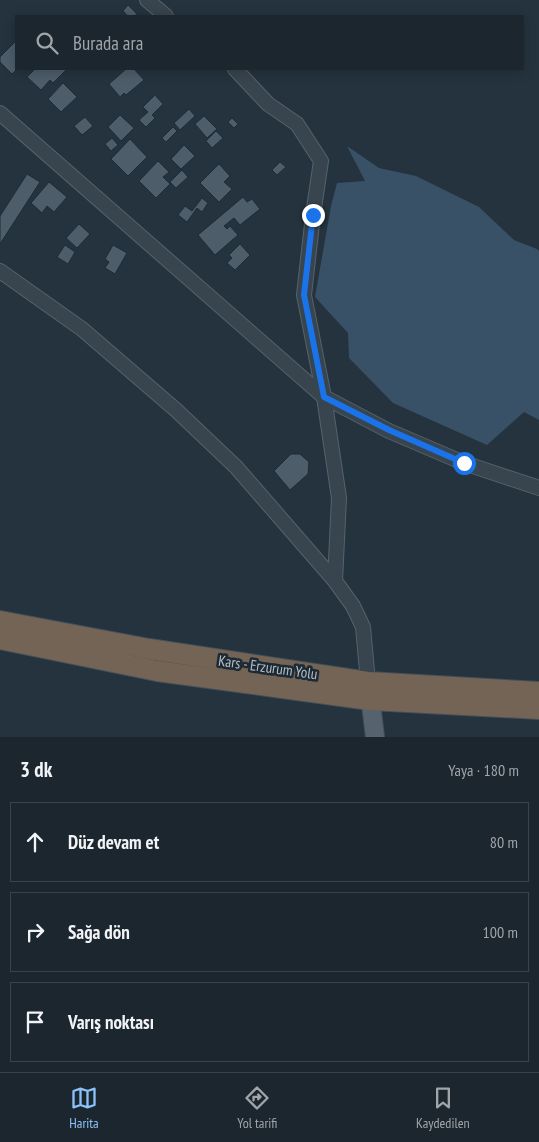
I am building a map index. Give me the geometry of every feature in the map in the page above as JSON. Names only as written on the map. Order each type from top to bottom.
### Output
[{"type":"highway","name":"Kars - Erzurum Yolu","points":[[0,621],[369,691],[539,692]]},
{"type":"highway","name":"Kars - Erzurum Yolu","points":[[0,639],[157,671],[539,709]]},
{"type":"main road","points":[[369,691],[375,737]]},
{"type":"street","points":[[147,0],[165,15]]},
{"type":"street","points":[[235,70],[268,104],[297,124],[321,162],[304,295],[324,397],[339,498],[335,581]]},
{"type":"street","points":[[0,113],[324,397],[389,430],[464,463],[539,488]]},
{"type":"street","points":[[0,271],[82,329],[176,410],[236,466],[335,581],[353,606],[363,627],[369,691]]},
{"type":"water","points":[[347,146],[379,168],[416,176],[479,207],[514,240],[539,251],[539,420],[524,412],[487,445],[393,403],[349,358],[348,333],[315,297],[331,206],[337,183],[365,181]]},
{"type":"building","points":[[128,5],[137,14],[127,15],[123,11]]},
{"type":"building","points":[[15,42],[16,70],[12,74],[0,62],[0,57]]},
{"type":"building","points":[[34,70],[66,70],[53,83],[50,80],[41,90],[27,77]]},
{"type":"building","points":[[125,70],[135,70],[144,80],[126,95],[124,93],[120,97],[109,84]]},
{"type":"building","points":[[63,83],[77,97],[61,112],[48,99]]},
{"type":"building","points":[[155,95],[163,104],[152,115],[155,118],[146,127],[139,120],[148,112],[143,107]]},
{"type":"building","points":[[189,109],[195,116],[180,130],[174,123]]},
{"type":"building","points":[[120,115],[134,128],[121,141],[108,127]]},
{"type":"building","points":[[204,116],[217,129],[207,138],[195,124]]},
{"type":"building","points":[[85,117],[93,126],[82,135],[74,126]]},
{"type":"building","points":[[232,118],[238,124],[234,128],[228,122]]},
{"type":"building","points":[[173,127],[177,131],[166,142],[162,138]]},
{"type":"building","points":[[216,131],[223,138],[212,148],[206,141]]},
{"type":"building","points":[[112,138],[118,145],[111,151],[105,144]]},
{"type":"building","points":[[130,139],[147,157],[128,176],[111,159]]},
{"type":"building","points":[[184,145],[195,156],[181,169],[171,159]]},
{"type":"building","points":[[158,161],[169,172],[163,177],[170,184],[156,198],[139,181]]},
{"type":"building","points":[[280,162],[286,167],[277,175],[272,170]]},
{"type":"building","points":[[219,164],[230,176],[224,182],[232,189],[219,202],[200,183]]},
{"type":"building","points":[[182,170],[188,177],[176,188],[170,182]]},
{"type":"building","points":[[27,174],[40,182],[0,244],[0,216]]},
{"type":"building","points":[[49,182],[67,197],[54,212],[47,206],[42,213],[31,203]]},
{"type":"building","points":[[243,197],[247,202],[252,199],[260,209],[240,225],[234,218],[224,226],[227,229],[230,226],[238,235],[215,255],[198,235]]},
{"type":"building","points":[[202,198],[208,203],[202,212],[197,208],[187,222],[178,215],[185,206],[192,211]]},
{"type":"building","points":[[79,224],[90,234],[77,248],[66,238]]},
{"type":"building","points":[[240,244],[250,255],[235,270],[227,263],[232,258],[229,255]]},
{"type":"building","points":[[65,245],[75,252],[68,264],[57,257]]},
{"type":"building","points":[[113,245],[127,253],[115,274],[105,268],[109,262],[105,259]]},
{"type":"building","points":[[291,454],[300,454],[309,462],[308,474],[290,490],[274,471]]},
{"type":"route","points":[[313,215],[304,295],[324,397],[389,430],[464,463]]}]
